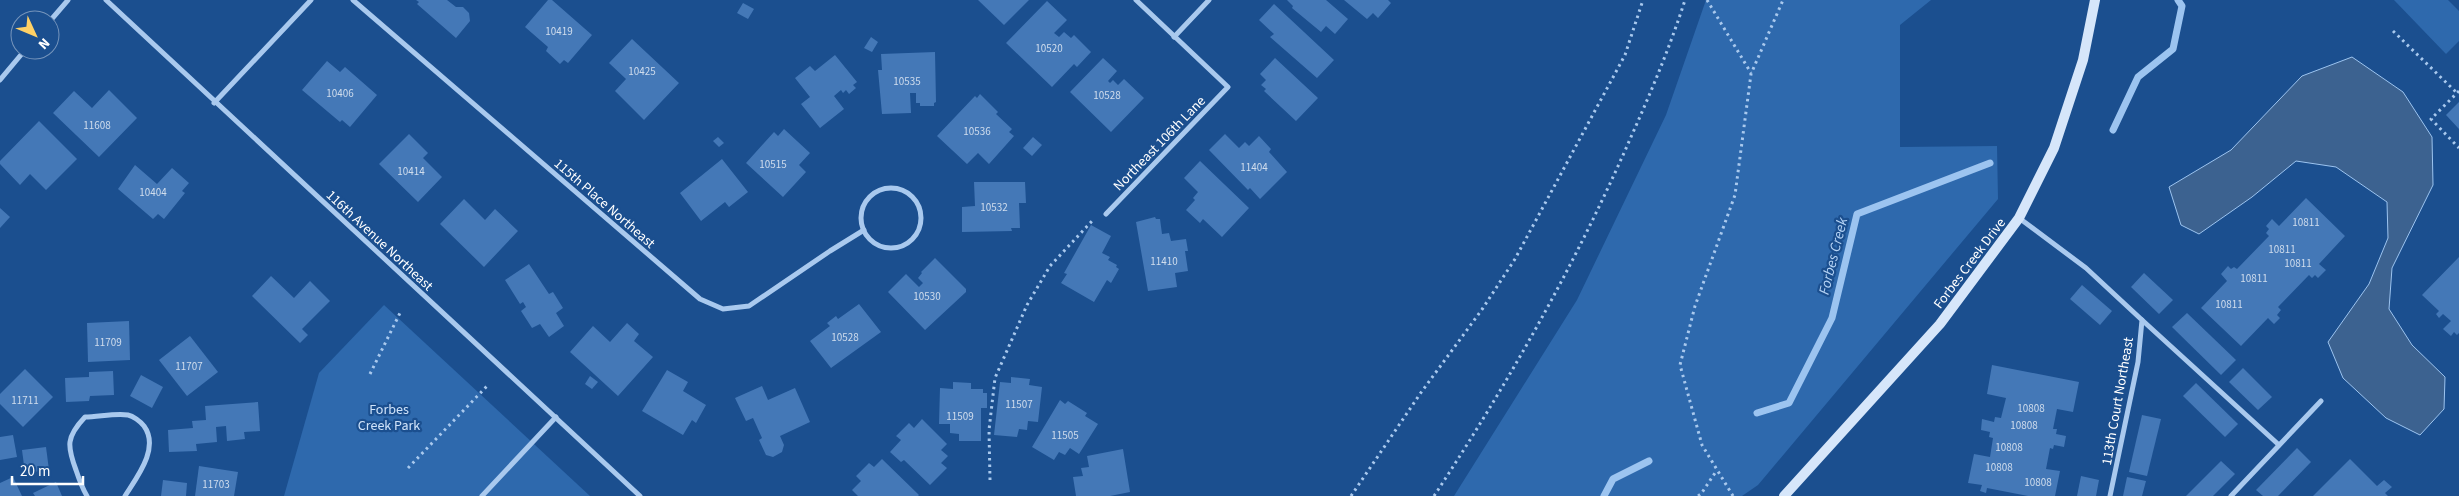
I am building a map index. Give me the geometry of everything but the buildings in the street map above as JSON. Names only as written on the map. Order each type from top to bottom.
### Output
[{"type":"street","points":[[59,10],[68,0]]},
{"type":"street","name":"116th Avenue Northeast","points":[[106,0],[214,103],[640,496]]},
{"type":"street","points":[[214,103],[311,0]]},
{"type":"street","name":"115th Place Northeast","points":[[353,0],[700,299],[723,308],[749,306],[864,230]]},
{"type":"street","points":[[1136,0],[1174,36],[1209,0]]},
{"type":"street","name":"Forbes Creek Drive","points":[[1784,496],[1940,324],[2019,218],[2054,148],[2083,60],[2095,0]]},
{"type":"street","name":"Northeast 106th Lane","points":[[1106,214],[1228,87],[1174,36]]},
{"type":"street","points":[[0,80],[17,60]]},
{"type":"street","points":[[884,188],[896,188],[907,192],[916,200],[921,211],[921,222],[917,234],[909,242],[898,247],[886,248],[875,244],[864,230],[861,213],[865,202],[874,193],[884,188]]},
{"type":"street","name":"113th Court Northeast","points":[[2019,218],[2086,268],[2142,320],[2138,362],[2110,496]]},
{"type":"street","points":[[2142,320],[2279,445]]},
{"type":"street","points":[[2231,496],[2321,401]]},
{"type":"street","points":[[87,496],[69,450],[70,439],[76,427],[85,417],[128,415],[141,422],[148,431],[149,449],[145,463],[125,496]]},
{"type":"street","points":[[482,496],[556,417]]},
{"type":"path","points":[[1351,496],[1420,394],[1483,308],[1515,259],[1625,55],[1643,0]]},
{"type":"path","points":[[1434,496],[1483,421],[1537,326],[1601,206],[1670,49],[1685,0]]},
{"type":"path","points":[[1707,0],[1751,74]]},
{"type":"path","points":[[1733,496],[1702,445],[1680,365],[1695,306],[1735,195],[1751,74],[1783,0]]},
{"type":"path","points":[[2393,31],[2458,92],[2431,119],[2459,148]]},
{"type":"path","points":[[990,480],[988,430],[995,378],[1027,305],[1050,266],[1098,215]]},
{"type":"path","points":[[370,374],[400,313]]},
{"type":"path","points":[[408,468],[489,384]]},
{"type":"path","points":[[1698,496],[1717,470]]},
{"type":"green space","points":[[1706,0],[1931,0],[1900,25],[1900,147],[1997,146],[1998,199],[1758,485],[1742,496],[1454,496],[1577,300],[1666,115]]},
{"type":"green space","points":[[2394,0],[2448,0],[2459,11],[2459,41],[2446,54]]},
{"type":"green space","name":"Forbes Creek Park","points":[[384,305],[590,496],[284,496],[319,373]]},
{"type":"shaded area","points":[[2352,57],[2403,92],[2432,137],[2433,185],[2392,268],[2389,309],[2412,345],[2445,377],[2444,409],[2420,435],[2386,418],[2343,378],[2328,342],[2369,284],[2388,238],[2387,202],[2336,167],[2296,161],[2252,197],[2199,234],[2181,225],[2169,187],[2231,150],[2302,76]]},
{"type":"waterway","name":"Forbes Creek","points":[[2113,130],[2138,77],[2173,49],[2182,6],[2178,0]]},
{"type":"waterway","name":"Forbes Creek","points":[[1757,413],[1789,403],[1832,318],[1857,214],[1990,163]]},
{"type":"waterway","name":"Forbes Creek","points":[[1604,496],[1613,479],[1649,461]]}]
